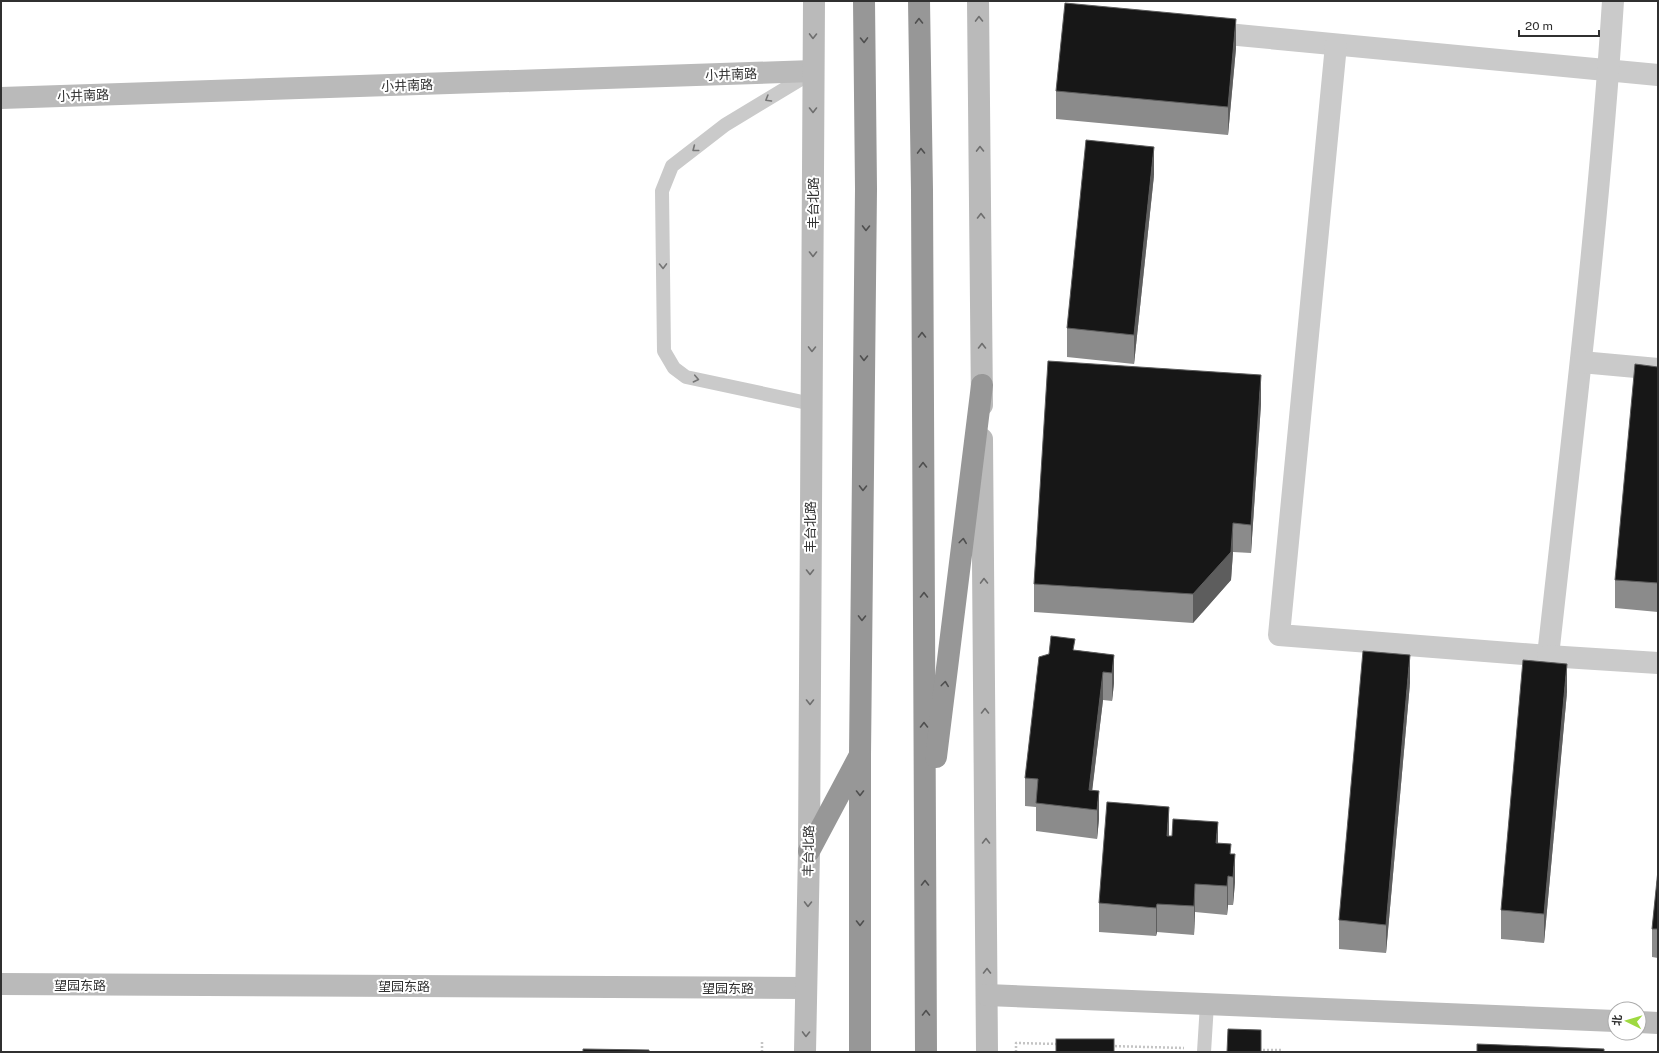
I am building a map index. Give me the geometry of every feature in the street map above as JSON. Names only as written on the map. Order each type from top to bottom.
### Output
[{"type":"highway","points":[[860,1052],[860,754],[866,189],[864,1]]},
{"type":"highway","points":[[919,1],[922,190],[926,1052]]},
{"type":"highway","points":[[925,848],[982,384]]},
{"type":"highway","points":[[809,850],[860,754]]},
{"type":"street","name":"丰台北路","points":[[805,1052],[809,850],[814,1]]},
{"type":"street","points":[[978,1],[987,1052]]},
{"type":"street","points":[[1548,656],[1581,362],[1609,70],[1613,1]]},
{"type":"street","points":[[1186,30],[1658,75]]},
{"type":"street","points":[[1336,45],[1279,635],[1658,663]]},
{"type":"street","name":"小井南路","points":[[1,98],[813,72]]},
{"type":"street","points":[[1581,362],[1658,369]]},
{"type":"street","name":"望园东路","points":[[1,984],[806,988]]},
{"type":"street","points":[[987,995],[1607,1021]]},
{"type":"street","points":[[1647,1022],[1658,1023]]},
{"type":"lane","points":[[812,404],[686,377],[674,368],[664,351],[662,191],[672,166],[725,125],[813,72]]},
{"type":"lane","points":[[1204,1051],[1207,1004]]},
{"type":"path","points":[[762,1041],[762,1052]]},
{"type":"path","points":[[1016,1052],[1016,1043],[1063,1044]]},
{"type":"path","points":[[1110,1046],[1204,1051]]},
{"type":"path","points":[[1251,1050],[1282,1050]]},
{"type":"building","points":[[1065,3],[1236,19],[1228,107],[1056,91]]},
{"type":"building","points":[[1086,140],[1154,147],[1134,335],[1067,328]]},
{"type":"building","points":[[1048,361],[1261,375],[1251,525],[1233,523],[1231,552],[1193,594],[1034,584]]},
{"type":"building","points":[[1635,364],[1658,367],[1658,583],[1615,580]]},
{"type":"building","points":[[1051,636],[1075,639],[1073,650],[1114,655],[1112,673],[1103,672],[1089,790],[1099,791],[1097,810],[1036,803],[1038,779],[1025,778],[1039,657],[1049,654]]},
{"type":"building","points":[[1363,651],[1410,655],[1386,925],[1339,920]]},
{"type":"building","points":[[1523,660],[1567,664],[1544,914],[1501,910]]},
{"type":"building","points":[[1107,802],[1169,807],[1167,836],[1172,836],[1173,819],[1218,822],[1216,843],[1231,844],[1230,854],[1235,854],[1233,877],[1228,876],[1227,886],[1195,884],[1194,906],[1157,904],[1156,908],[1099,903]]},
{"type":"building","points":[[1658,870],[1658,929],[1652,929]]},
{"type":"building","points":[[1228,1029],[1261,1030],[1261,1052],[1227,1052]]},
{"type":"building","points":[[1056,1039],[1114,1039],[1114,1052],[1056,1052]]},
{"type":"building","points":[[1477,1044],[1604,1049],[1604,1052],[1477,1052]]},
{"type":"building","points":[[583,1049],[649,1050],[649,1052],[583,1052]]}]
